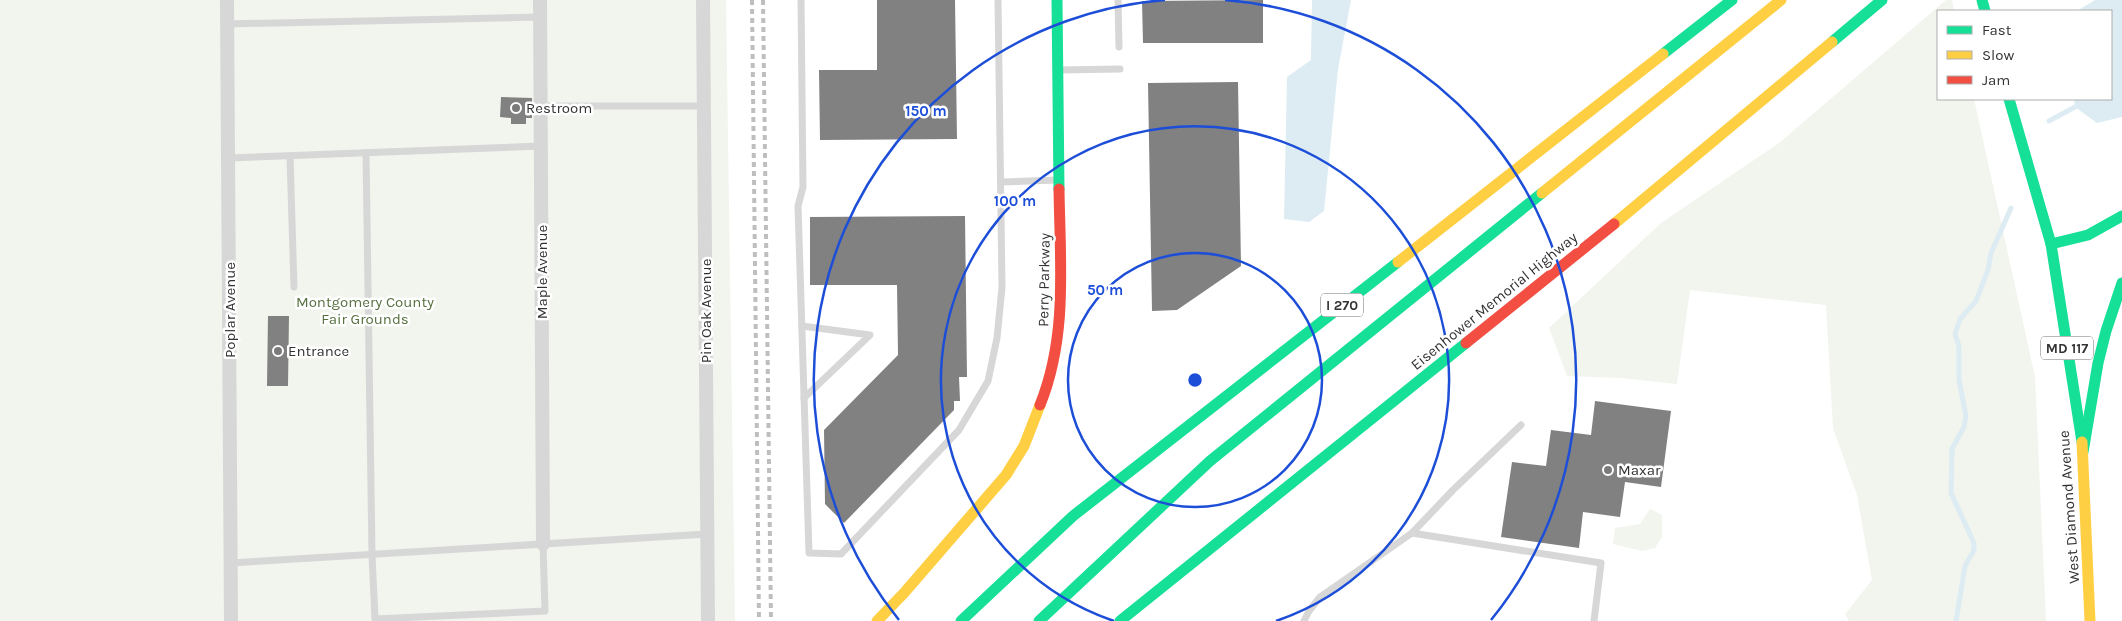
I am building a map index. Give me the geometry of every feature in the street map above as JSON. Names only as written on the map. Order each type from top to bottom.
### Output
[{"type":"main road","name":"Perry Parkway","points":[[877,621],[904,594],[1006,475],[1027,437],[1049,383],[1061,315],[1057,0]]},
{"type":"main road","name":"I 270","points":[[961,621],[1073,516],[1732,0]]},
{"type":"main road","name":"I 270","points":[[1039,621],[1210,461],[1782,0]]},
{"type":"main road","name":"Eisenhower Memorial Highway","points":[[1120,621],[1673,177],[1882,0]]},
{"type":"main road","name":"West Diamond Avenue","points":[[2008,100],[2051,244],[2084,452],[2090,621]]},
{"type":"main road","points":[[2051,244],[2088,235],[2122,216]]},
{"type":"main road","points":[[2084,452],[2098,363],[2106,331],[2122,283]]},
{"type":"street","name":"Poplar Avenue","points":[[227,0],[230,158],[231,621]]},
{"type":"street","name":"Maple Avenue","points":[[540,0],[543,544]]},
{"type":"street","name":"Pin Oak Avenue","points":[[703,0],[708,621]]},
{"type":"lane","points":[[801,0],[803,187],[798,206],[809,554],[841,554],[959,430],[988,381],[997,338],[1002,287],[998,0]]},
{"type":"lane","points":[[1118,0],[1119,47]]},
{"type":"lane","points":[[227,24],[540,17]]},
{"type":"lane","points":[[1058,70],[1120,69]]},
{"type":"lane","points":[[541,106],[704,106]]},
{"type":"lane","points":[[230,158],[541,146]]},
{"type":"lane","points":[[366,153],[372,554],[375,619],[545,611],[543,544]]},
{"type":"lane","points":[[290,156],[294,287]]},
{"type":"lane","points":[[1001,182],[1060,179]]},
{"type":"lane","points":[[802,326],[870,335],[804,398]]},
{"type":"lane","points":[[1304,621],[1320,597],[1412,533],[1453,490],[1521,425]]},
{"type":"lane","points":[[1412,533],[1601,563],[1594,621]]},
{"type":"lane","points":[[231,563],[707,534]]},
{"type":"green space","name":"Montgomery County Fair Grounds","points":[[0,0],[726,0],[735,621],[0,621]]},
{"type":"green space","points":[[1946,0],[1952,0],[1954,10],[1937,10],[1937,100],[1974,100],[2035,377],[2046,621],[1849,621],[1845,614],[1872,580],[1857,495],[1833,428],[1826,305],[1690,290],[1677,384],[1621,378],[1567,376],[1549,328],[1661,223],[1779,143]]},
{"type":"green space","points":[[1650,509],[1662,515],[1662,537],[1655,548],[1642,551],[1613,544],[1615,528],[1640,524]]},
{"type":"shaded area","points":[[1312,0],[1351,0],[1338,69],[1324,211],[1309,222],[1284,219],[1287,77],[1311,60]]},
{"type":"shaded area","points":[[2095,0],[2122,0],[2122,117],[2097,123],[2075,107],[2074,100],[2112,100],[2112,10],[2079,10]]},
{"type":"building","points":[[877,0],[955,0],[957,139],[820,140],[819,70],[877,70]]},
{"type":"building","points":[[1263,0],[1263,43],[1143,43],[1142,1]]},
{"type":"building","points":[[1238,82],[1241,266],[1177,310],[1152,311],[1148,83]]},
{"type":"building","name":"Restroom","points":[[501,97],[532,98],[532,118],[526,118],[526,124],[511,124],[511,118],[500,117]]},
{"type":"building","points":[[965,216],[967,377],[959,377],[960,401],[954,401],[954,410],[844,523],[825,504],[824,430],[898,355],[897,285],[810,285],[810,217]]},
{"type":"building","name":"Entrance","points":[[268,316],[289,316],[288,386],[267,386]]},
{"type":"building","points":[[1595,401],[1671,411],[1661,487],[1625,482],[1620,517],[1583,512],[1579,548],[1501,537],[1512,462],[1546,466],[1551,430],[1591,435]]},
{"type":"waterway","points":[[2049,121],[2075,107]]},
{"type":"waterway","points":[[1956,621],[1965,566],[1974,550],[1974,543],[1951,493],[1952,449],[1964,427],[1966,416],[1959,380],[1959,346],[1955,334],[1960,319],[1976,301],[1988,270],[1991,253],[2011,208]]},
{"type":"railway","points":[[752,0],[759,621]]},
{"type":"railway","points":[[763,0],[771,621]]},
{"type":"traffic: fast","points":[[1057,0],[1059,189]]},
{"type":"traffic: fast","points":[[1663,54],[1732,0]]},
{"type":"traffic: fast","points":[[1832,42],[1882,0]]},
{"type":"traffic: fast","points":[[1982,0],[1985,10]]},
{"type":"traffic: fast","points":[[2009,100],[2051,244],[2082,442]]},
{"type":"traffic: fast","points":[[1039,621],[1210,461],[1542,193]]},
{"type":"traffic: fast","points":[[2051,244],[2088,235],[2122,216]]},
{"type":"traffic: fast","points":[[961,621],[1073,516],[1398,262]]},
{"type":"traffic: fast","points":[[2083,452],[2098,363],[2106,331],[2122,283]]},
{"type":"traffic: fast","points":[[1120,621],[1466,343]]},
{"type":"traffic: slow","points":[[1542,193],[1781,0]]},
{"type":"traffic: slow","points":[[1614,224],[1832,42]]},
{"type":"traffic: slow","points":[[1398,262],[1663,54]]},
{"type":"traffic: slow","points":[[877,621],[904,593],[1006,475],[1024,446],[1040,405]]},
{"type":"traffic: slow","points":[[2082,442],[2090,621]]},
{"type":"traffic: jam","points":[[1040,405],[1049,379],[1059,326],[1061,271],[1059,189]]},
{"type":"traffic: jam","points":[[1466,343],[1614,224]]},
{"type":"place","name":"Restroom","points":[[516,108]]},
{"type":"place","name":"Entrance","points":[[278,351]]},
{"type":"place","name":"Maxar","points":[[1608,470]]}]
